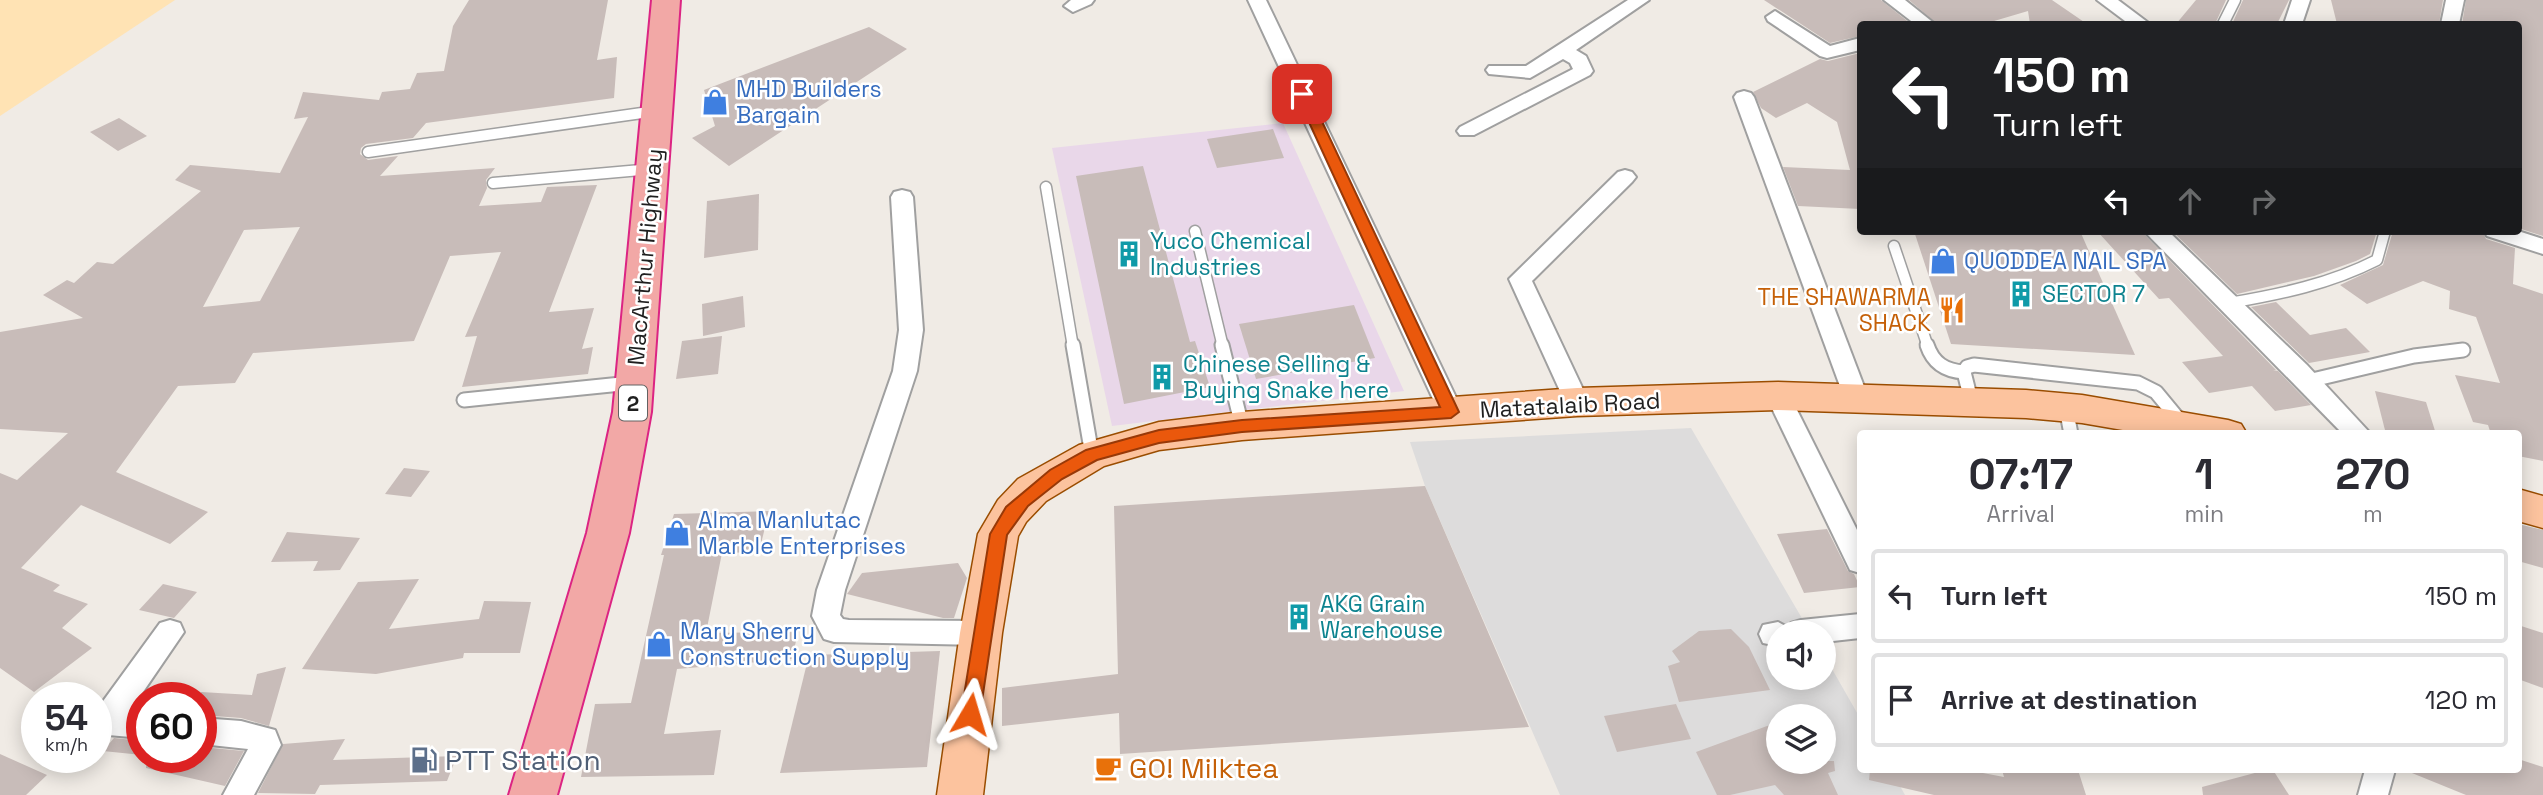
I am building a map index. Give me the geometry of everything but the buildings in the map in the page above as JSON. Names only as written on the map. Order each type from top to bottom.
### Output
[{"type":"highway","name":"MacArthur Highway","points":[[533,795],[608,533],[632,412],[666,0]]},
{"type":"main road","name":"Matatalaib Road","points":[[960,795],[981,633],[998,534],[1012,512],[1032,490],[1092,455],[1159,436],[1242,426],[1577,402],[1856,397],[1968,386],[2069,421],[2183,426],[2206,430]]},
{"type":"main road","points":[[2522,506],[2543,512]]},
{"type":"street","points":[[1257,0],[1451,412]]},
{"type":"street","points":[[1496,70],[1530,72],[1640,0]]},
{"type":"street","points":[[1893,0],[1922,21]]},
{"type":"street","points":[[2106,0],[2136,14]]},
{"type":"street","points":[[2294,21],[2301,0]]},
{"type":"street","points":[[2451,21],[2455,0]]},
{"type":"street","points":[[1774,17],[1827,52],[1857,45]]},
{"type":"street","points":[[1467,131],[1583,71],[1579,60],[1562,50]]},
{"type":"street","points":[[1744,97],[1856,397]]},
{"type":"street","points":[[1577,402],[1520,279],[1625,177]]},
{"type":"street","points":[[902,197],[911,330],[905,371],[831,590],[826,616],[834,630],[849,632],[981,633]]},
{"type":"street","points":[[2159,235],[2354,430]]},
{"type":"street","points":[[2507,235],[2543,247]]},
{"type":"street","points":[[1777,397],[1857,556]]},
{"type":"street","points":[[1836,628],[1857,626]]},
{"type":"street","points":[[134,682],[170,632]]},
{"type":"street","points":[[126,692],[111,713],[108,722],[126,724]]},
{"type":"street","points":[[217,732],[241,734],[264,740],[266,745],[238,795]]},
{"type":"street","points":[[2372,795],[2379,773]]},
{"type":"lane","points":[[2224,21],[2235,0]]},
{"type":"lane","points":[[368,152],[657,111]]},
{"type":"lane","points":[[493,183],[652,169]]},
{"type":"lane","points":[[1046,187],[1092,455]]},
{"type":"lane","points":[[1195,231],[1242,426]]},
{"type":"lane","points":[[2229,303],[2346,278],[2377,260],[2384,235]]},
{"type":"lane","points":[[1894,246],[1930,354],[1938,365],[1968,386]]},
{"type":"lane","points":[[2308,381],[2414,356],[2463,350]]},
{"type":"lane","points":[[1968,386],[1967,367],[1974,365],[2138,383],[2156,391],[2183,426]]},
{"type":"lane","points":[[464,400],[635,383]]},
{"type":"shaded area","points":[[1283,123],[1404,391],[1112,426],[1052,148]]},
{"type":"shaded area","points":[[1691,428],[1803,620],[1766,620],[1766,690],[1836,690],[1836,676],[1857,713],[1857,773],[1893,773],[1905,795],[1560,795],[1425,486],[1410,442]]},
{"type":"sand","points":[[0,0],[175,0],[0,116]]},
{"type":"place","name":"MHD Builders Bargain","points":[[715,102]]},
{"type":"place","name":"Yuco Chemical Industries","points":[[1129,254]]},
{"type":"place","name":"QUODDEA NAIL SPA","points":[[1943,261]]},
{"type":"place","name":"SECTOR 7","points":[[2021,294]]},
{"type":"place","name":"THE SHAWARMA SHACK","points":[[1952,310]]},
{"type":"place","name":"Chinese Selling & Buying Snake here","points":[[1162,377]]},
{"type":"place","name":"Alma Manlutac Marble Enterprises","points":[[677,533]]},
{"type":"place","name":"AKG Grain Warehouse","points":[[1299,617]]},
{"type":"place","name":"Mary Sherry Construction Supply","points":[[659,644]]},
{"type":"place","name":"PTT Station","points":[[424,760]]},
{"type":"place","name":"GO! Milktea","points":[[1108,768]]},
{"type":"route","points":[[970,714],[998,534],[1012,512],[1032,490],[1056,474],[1092,455],[1159,436],[1242,426],[1451,412],[1302,94]]}]
